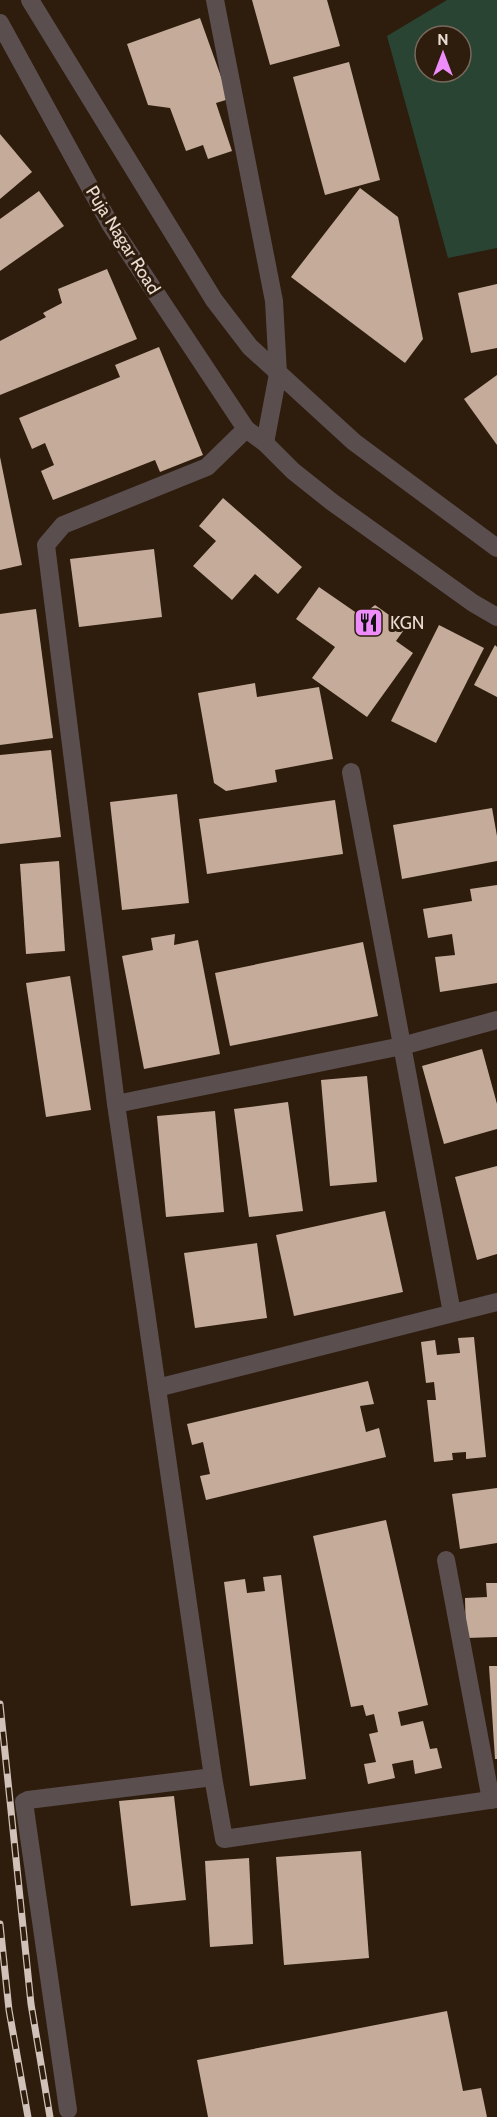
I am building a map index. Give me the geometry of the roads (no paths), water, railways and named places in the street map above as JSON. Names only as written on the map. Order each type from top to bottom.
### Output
[{"type":"street","points":[[30,0],[214,300],[250,347],[354,442],[497,548]]},
{"type":"street","points":[[215,0],[274,301],[278,374],[265,443]]},
{"type":"street","name":"Puja Nagar Road","points":[[0,23],[110,224],[246,429],[332,502],[473,603],[497,617]]},
{"type":"street","points":[[246,429],[207,467],[63,525],[46,545],[116,1104],[213,1777],[224,1839],[494,1800],[446,1560]]},
{"type":"street","points":[[351,772],[452,1313]]},
{"type":"street","points":[[116,1104],[402,1046],[497,1020]]},
{"type":"street","points":[[157,1388],[497,1302]]},
{"type":"street","points":[[68,2110],[24,1802],[213,1777]]},
{"type":"railway","points":[[0,1704],[31,2004],[50,2117]]},
{"type":"railway","points":[[0,1924],[9,2010],[28,2117]]},
{"type":"place","name":"KGN","points":[[369,623]]}]
